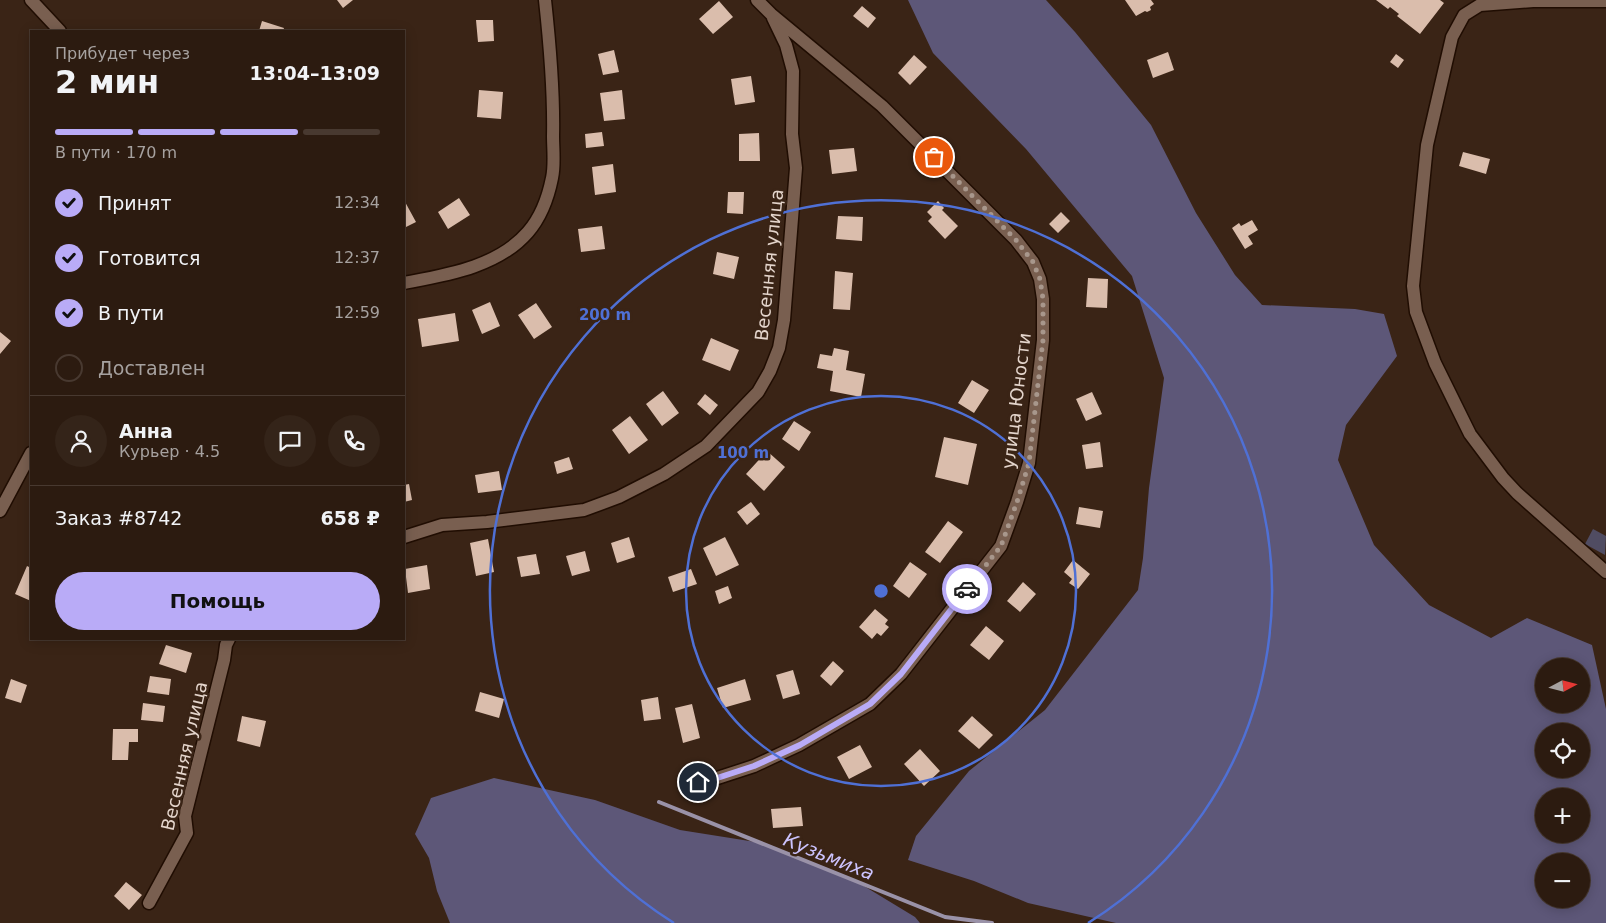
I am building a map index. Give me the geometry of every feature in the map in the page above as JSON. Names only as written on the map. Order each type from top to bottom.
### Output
[{"type":"street","points":[[31,0],[59,30]]},
{"type":"street","points":[[405,283],[460,272],[488,260],[528,233],[542,213],[553,176],[554,92],[545,0]]},
{"type":"street","name":"улица Юности","points":[[687,782],[708,781],[754,766],[800,745],[870,704],[901,674],[1001,546],[1029,463],[1042,349],[1043,299],[1040,279],[1033,262],[1016,240],[882,106],[757,0]]},
{"type":"street","points":[[1606,0],[1533,0],[1480,6],[1464,15],[1452,37],[1427,146],[1413,286],[1416,312],[1422,331],[1435,363],[1470,434],[1503,478],[1517,493],[1606,572]]},
{"type":"street","name":"Весенняя улица","points":[[405,537],[442,525],[487,522],[584,510],[619,497],[664,474],[706,446],[758,392],[770,371],[779,348],[784,320],[796,168],[792,134],[793,71],[786,45],[772,14]]},
{"type":"street","points":[[0,511],[30,455]]},
{"type":"street","name":"Весенняя улица","points":[[149,903],[187,833],[185,816],[200,762],[228,640]]},
{"type":"shaded area","points":[[908,0],[1046,0],[1075,32],[1151,125],[1196,213],[1235,275],[1262,305],[1355,309],[1384,314],[1397,356],[1346,425],[1338,460],[1374,545],[1429,605],[1491,638],[1527,618],[1592,645],[1606,709],[1606,923],[1116,923],[1028,903],[974,881],[908,860],[916,836],[969,771],[1045,710],[1138,590],[1164,378],[1132,276],[1026,149],[933,53]]},
{"type":"shaded area","points":[[1593,529],[1606,536],[1605,555],[1585,544]]},
{"type":"shaded area","points":[[494,778],[595,800],[680,830],[762,843],[859,883],[915,917],[920,923],[450,923],[437,891],[429,858],[415,834],[431,798]]},
{"type":"building","points":[[337,0],[353,0],[343,8]]},
{"type":"building","points":[[1125,0],[1151,0],[1154,4],[1150,7],[1151,10],[1136,16]]},
{"type":"building","points":[[1376,0],[1440,0],[1444,3],[1420,34],[1397,16],[1399,14],[1390,7],[1388,9]]},
{"type":"building","points":[[719,1],[733,17],[713,34],[699,19]]},
{"type":"building","points":[[862,6],[876,18],[868,28],[853,16]]},
{"type":"building","points":[[476,20],[493,20],[494,41],[478,42]]},
{"type":"building","points":[[262,21],[284,28],[283,30],[259,30]]},
{"type":"building","points":[[614,50],[619,72],[603,75],[598,54]]},
{"type":"building","points":[[1168,52],[1174,70],[1153,78],[1147,60]]},
{"type":"building","points":[[1396,54],[1404,60],[1398,68],[1390,62]]},
{"type":"building","points":[[914,55],[927,67],[910,85],[898,73]]},
{"type":"building","points":[[751,76],[755,102],[735,105],[731,79]]},
{"type":"building","points":[[479,90],[503,92],[501,119],[477,117]]},
{"type":"building","points":[[622,90],[625,119],[604,121],[600,93]]},
{"type":"building","points":[[602,132],[604,146],[586,148],[585,134]]},
{"type":"building","points":[[759,133],[760,161],[739,161],[739,134]]},
{"type":"building","points":[[854,148],[857,171],[832,174],[829,150]]},
{"type":"building","points":[[1463,152],[1490,159],[1486,174],[1459,166]]},
{"type":"building","points":[[613,164],[616,192],[595,195],[592,167]]},
{"type":"building","points":[[728,192],[744,192],[743,214],[727,213]]},
{"type":"building","points":[[459,198],[470,215],[448,229],[438,212]]},
{"type":"building","points":[[938,201],[944,208],[942,210],[958,226],[945,239],[928,221],[932,217],[927,212]]},
{"type":"building","points":[[405,202],[416,222],[405,228]]},
{"type":"building","points":[[1061,212],[1070,221],[1058,233],[1049,224]]},
{"type":"building","points":[[838,216],[863,217],[862,241],[836,239]]},
{"type":"building","points":[[1252,220],[1258,230],[1248,236],[1253,244],[1245,249],[1232,228],[1239,223],[1241,226]]},
{"type":"building","points":[[602,226],[605,249],[581,252],[578,229]]},
{"type":"building","points":[[717,252],[739,257],[734,279],[713,274]]},
{"type":"building","points":[[835,271],[853,273],[850,310],[833,309]]},
{"type":"building","points":[[1088,278],[1108,279],[1107,308],[1086,307]]},
{"type":"building","points":[[490,302],[500,326],[482,334],[472,310]]},
{"type":"building","points":[[536,303],[552,327],[534,339],[518,315]]},
{"type":"building","points":[[455,313],[459,341],[422,347],[418,319]]},
{"type":"building","points":[[0,332],[11,341],[0,354]]},
{"type":"building","points":[[711,338],[739,350],[730,371],[702,360]]},
{"type":"building","points":[[834,348],[849,351],[846,370],[865,374],[861,397],[830,391],[833,371],[817,368],[820,354],[832,356]]},
{"type":"building","points":[[972,380],[989,390],[974,413],[958,403]]},
{"type":"building","points":[[663,391],[679,413],[662,426],[646,404]]},
{"type":"building","points":[[1092,392],[1102,414],[1086,421],[1076,399]]},
{"type":"building","points":[[705,394],[718,405],[710,415],[697,404]]},
{"type":"building","points":[[630,416],[648,440],[629,454],[612,430]]},
{"type":"building","points":[[794,421],[811,432],[799,451],[782,439]]},
{"type":"building","points":[[944,437],[977,444],[968,485],[935,477]]},
{"type":"building","points":[[1100,442],[1103,467],[1086,469],[1082,445]]},
{"type":"building","points":[[767,451],[785,467],[764,491],[746,474]]},
{"type":"building","points":[[569,457],[573,469],[557,474],[554,462]]},
{"type":"building","points":[[499,471],[502,490],[478,493],[475,475]]},
{"type":"building","points":[[409,484],[412,500],[405,502],[405,485]]},
{"type":"building","points":[[751,502],[760,514],[747,525],[737,512]]},
{"type":"building","points":[[1079,507],[1103,511],[1100,528],[1076,524]]},
{"type":"building","points":[[948,521],[963,532],[940,563],[925,552]]},
{"type":"building","points":[[629,537],[635,557],[617,563],[611,543]]},
{"type":"building","points":[[725,537],[739,565],[716,576],[703,548]]},
{"type":"building","points":[[488,539],[494,572],[476,576],[470,543]]},
{"type":"building","points":[[585,551],[590,571],[572,576],[566,556]]},
{"type":"building","points":[[536,554],[540,574],[521,577],[517,557]]},
{"type":"building","points":[[1073,560],[1090,574],[1078,589],[1069,583],[1072,579],[1064,572]]},
{"type":"building","points":[[910,562],[927,574],[909,598],[893,586]]},
{"type":"building","points":[[427,565],[430,589],[408,593],[405,569]]},
{"type":"building","points":[[27,566],[30,568],[30,601],[15,594]]},
{"type":"building","points":[[691,569],[697,584],[673,592],[668,577]]},
{"type":"building","points":[[1023,582],[1036,594],[1020,612],[1007,601]]},
{"type":"building","points":[[728,586],[732,598],[719,604],[715,591]]},
{"type":"building","points":[[875,609],[888,620],[885,624],[889,627],[881,636],[877,633],[872,639],[859,627]]},
{"type":"building","points":[[986,626],[1004,641],[989,660],[970,645]]},
{"type":"building","points":[[166,645],[192,653],[186,673],[159,664]]},
{"type":"building","points":[[833,661],[844,671],[831,686],[820,676]]},
{"type":"building","points":[[793,670],[800,694],[783,699],[776,675]]},
{"type":"building","points":[[150,676],[171,679],[169,695],[147,692]]},
{"type":"building","points":[[11,679],[27,685],[21,703],[5,698]]},
{"type":"building","points":[[745,679],[751,700],[723,708],[717,688]]},
{"type":"building","points":[[480,692],[504,699],[499,718],[475,711]]},
{"type":"building","points":[[658,697],[661,719],[644,721],[641,700]]},
{"type":"building","points":[[143,703],[165,706],[163,722],[141,720]]},
{"type":"building","points":[[692,704],[700,738],[683,743],[675,708]]},
{"type":"building","points":[[242,716],[266,721],[260,747],[237,741]]},
{"type":"building","points":[[972,716],[993,735],[979,749],[958,731]]},
{"type":"building","points":[[113,729],[138,729],[138,742],[129,742],[128,760],[112,760]]},
{"type":"building","points":[[860,745],[872,767],[849,779],[837,757]]},
{"type":"building","points":[[920,749],[940,771],[924,786],[904,764]]},
{"type":"building","points":[[801,807],[803,826],[773,828],[771,809]]},
{"type":"building","points":[[126,882],[142,895],[129,910],[114,896]]},
{"type":"waterway","name":"Кузьмиха","points":[[659,802],[945,917],[992,923]]},
{"type":"way so far","points":[[934,157],[1016,240],[1033,262],[1040,279],[1043,299],[1043,340],[1029,463],[1001,546],[967,589]]},
{"type":"route","points":[[698,782],[708,781],[754,766],[800,745],[870,704],[901,674],[967,589]]}]
